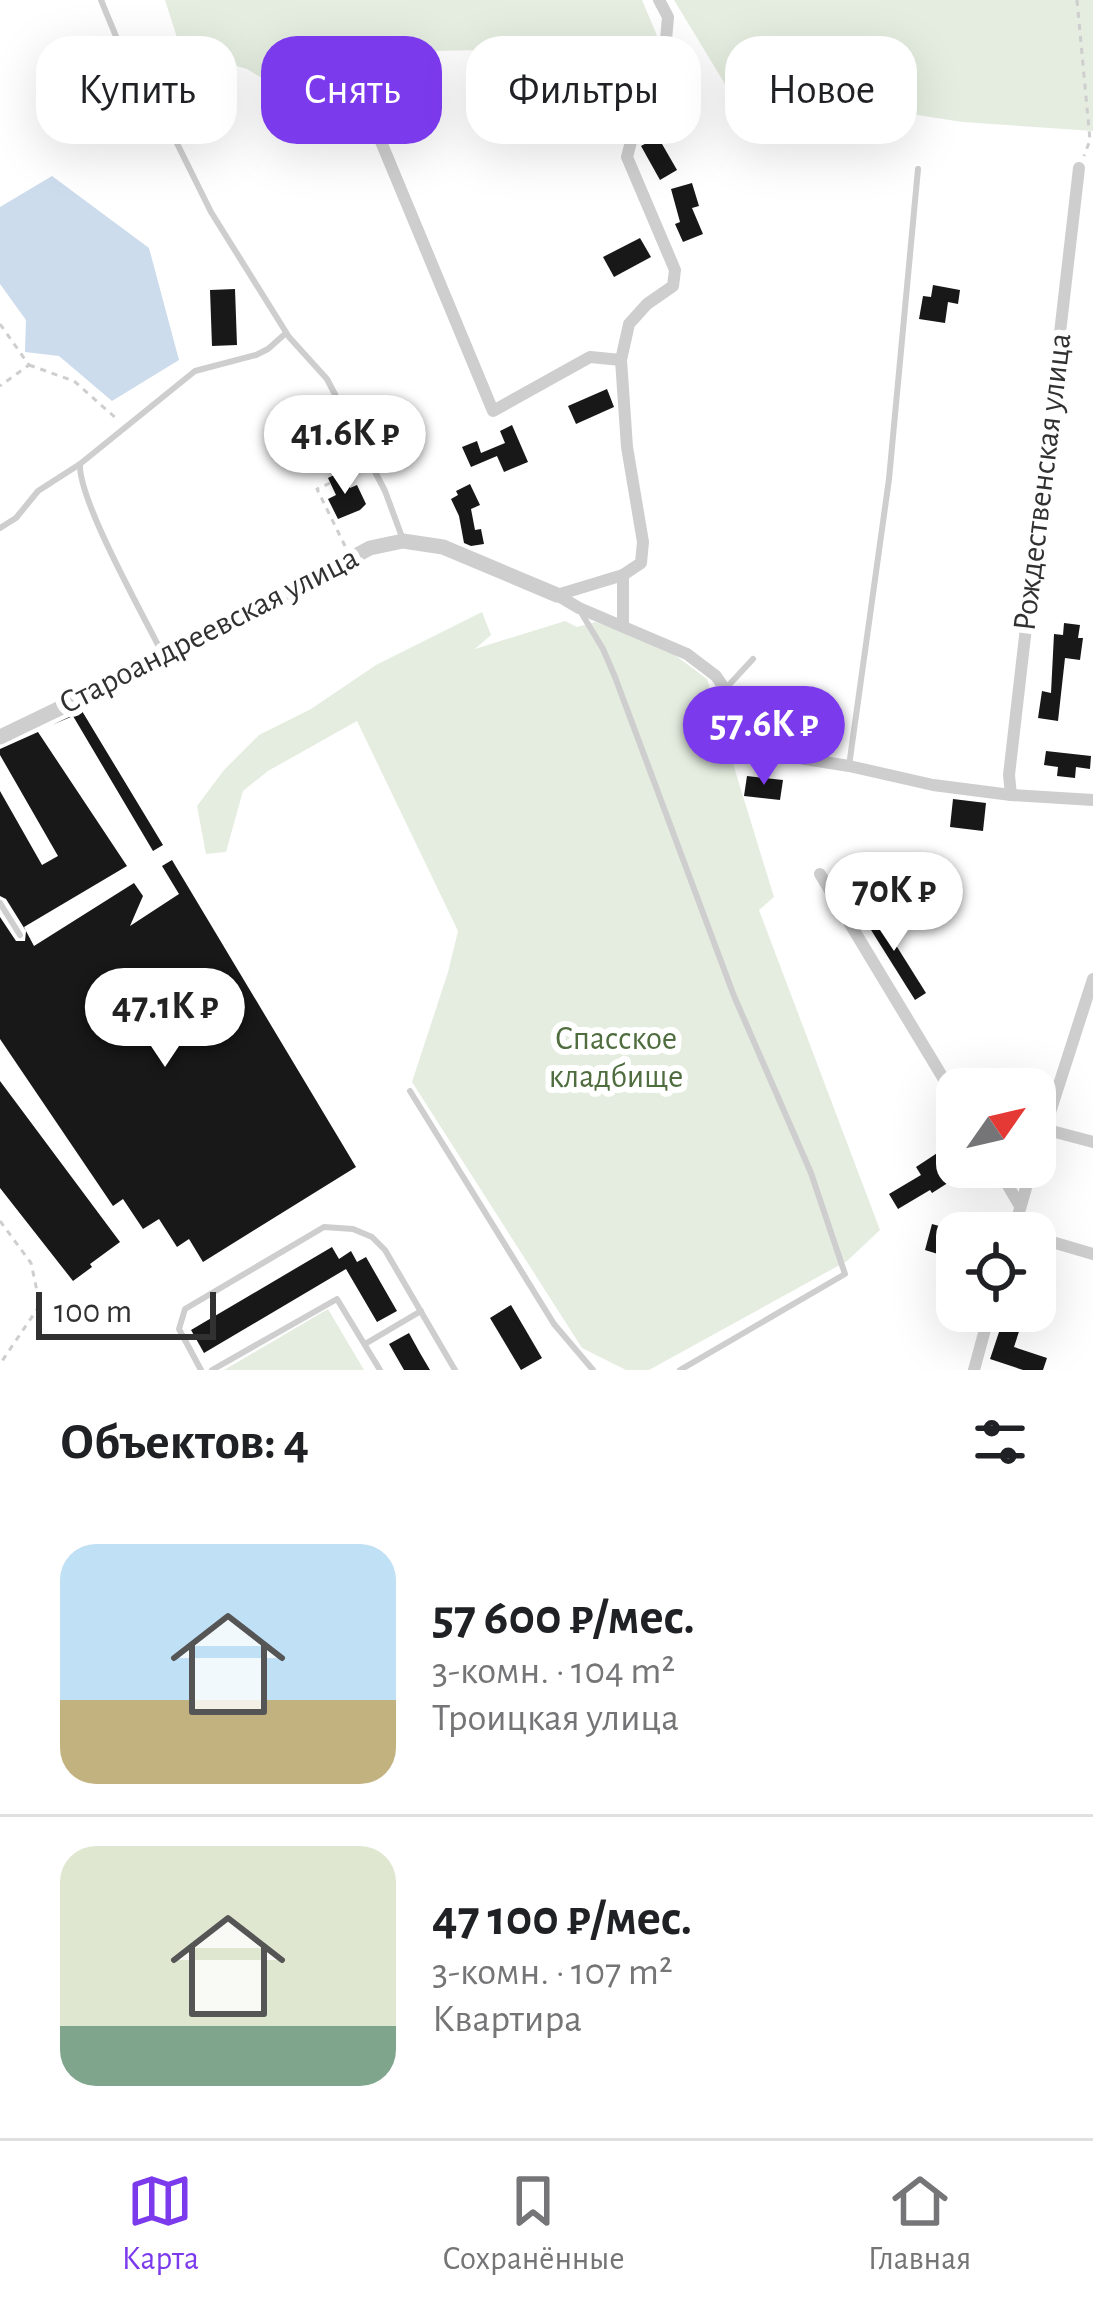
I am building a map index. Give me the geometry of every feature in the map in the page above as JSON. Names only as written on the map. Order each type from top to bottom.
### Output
[{"type":"street","points":[[557,595],[623,575],[641,563],[643,542],[627,447],[621,360],[629,324],[673,286],[675,270],[628,157],[635,126],[663,74],[668,17],[659,0]]},
{"type":"street","points":[[382,144],[493,411],[590,357],[621,360]]},
{"type":"street","name":"Рождественская улица","points":[[1011,795],[1009,775],[1078,168]]},
{"type":"street","name":"Староандреевская улица","points":[[0,737],[164,658],[370,548],[403,541],[443,547],[557,595]]},
{"type":"street","points":[[623,575],[623,625]]},
{"type":"street","points":[[557,595],[687,654],[716,676],[755,734],[786,756],[933,785],[1093,800]]},
{"type":"street","points":[[820,874],[937,1068]]},
{"type":"street","points":[[1056,1092],[1093,979]]},
{"type":"street","points":[[1056,1132],[1093,1142]]},
{"type":"street","points":[[1009,1188],[1020,1206]]},
{"type":"street","points":[[1019,1212],[1026,1188]]},
{"type":"street","points":[[1056,1243],[1093,1254]]},
{"type":"street","points":[[974,1370],[984,1332]]},
{"type":"lane","points":[[101,0],[140,92],[161,111],[211,212],[286,333],[327,380],[385,491],[403,541]]},
{"type":"lane","points":[[849,766],[889,479],[918,169]]},
{"type":"lane","points":[[0,528],[16,518],[38,491],[80,464],[195,371],[256,356],[286,333]]},
{"type":"lane","points":[[80,464],[79,475],[105,537],[164,658]]},
{"type":"lane","points":[[579,608],[615,677],[734,996],[811,1173],[845,1274],[680,1370]]},
{"type":"lane","points":[[724,690],[753,658]]},
{"type":"lane","points":[[0,903],[20,935]]},
{"type":"lane","points":[[410,1091],[554,1324],[593,1370]]},
{"type":"lane","points":[[201,1370],[179,1329],[185,1309],[324,1227],[353,1229],[380,1243],[455,1370]]},
{"type":"lane","points":[[212,1370],[337,1299],[380,1370]]},
{"type":"lane","points":[[365,1344],[421,1311]]},
{"type":"path","points":[[1077,0],[1090,140],[1078,168]]},
{"type":"path","points":[[0,324],[29,365],[74,381],[124,426]]},
{"type":"path","points":[[0,386],[29,365]]},
{"type":"path","points":[[330,483],[317,489],[351,558]]},
{"type":"path","points":[[0,1221],[31,1263],[40,1305],[0,1364]]},
{"type":"green space","points":[[165,0],[642,0],[657,36],[466,36],[466,50],[442,51],[442,36],[261,36],[261,78],[237,66],[237,36],[177,36]]},
{"type":"green space","points":[[674,0],[1093,0],[1093,131],[917,115],[917,36],[725,36],[725,84],[701,45],[701,36],[696,36]]},
{"type":"green space","name":"Спасское кладбище","points":[[482,612],[491,635],[475,649],[565,621],[577,627],[595,622],[659,643],[707,679],[774,897],[759,910],[880,1230],[847,1261],[649,1370],[626,1370],[582,1348],[412,1082],[458,931],[357,721],[268,771],[243,791],[226,852],[206,854],[197,806],[259,735],[311,709],[376,665]]},
{"type":"green space","points":[[328,1309],[364,1370],[224,1370]]},
{"type":"water","points":[[52,176],[149,248],[179,360],[112,401],[59,356],[25,352],[26,320],[0,284],[0,207]]},
{"type":"building","points":[[662,144],[677,170],[660,180],[641,146]]},
{"type":"building","points":[[692,183],[699,206],[692,208],[703,234],[683,242],[675,224],[680,222],[671,189]]},
{"type":"building","points":[[640,238],[651,257],[614,277],[603,257]]},
{"type":"building","points":[[933,285],[960,290],[958,304],[948,302],[945,323],[919,319],[923,296],[931,297]]},
{"type":"building","points":[[235,289],[237,345],[212,346],[210,290]]},
{"type":"building","points":[[607,389],[614,407],[576,424],[568,406]]},
{"type":"building","points":[[310,399],[314,406],[320,403],[328,421],[323,423],[327,431],[312,438],[306,427],[299,430],[293,417],[300,414],[296,405]]},
{"type":"building","points":[[512,425],[528,462],[504,472],[497,456],[471,467],[462,447],[477,441],[481,453],[505,443],[500,431]]},
{"type":"building","points":[[342,471],[350,488],[357,485],[366,504],[338,519],[328,499],[336,495],[328,478]]},
{"type":"building","points":[[470,484],[480,505],[471,509],[475,530],[481,529],[484,544],[471,546],[464,543],[451,499]]},
{"type":"building","points":[[1064,623],[1080,625],[1080,660],[1065,658],[1058,721],[1038,718],[1042,691],[1051,693],[1054,634],[1063,635]]},
{"type":"building","points":[[82,711],[163,845],[153,851],[73,716],[52,725]]},
{"type":"building","points":[[38,732],[127,866],[24,927],[26,931],[0,896],[0,791],[42,865],[58,856],[0,749]]},
{"type":"building","points":[[1046,751],[1091,756],[1090,769],[1076,767],[1075,778],[1057,776],[1058,767],[1044,765]]},
{"type":"building","points":[[747,776],[783,780],[780,800],[744,796]]},
{"type":"building","points":[[953,799],[986,803],[983,831],[950,827]]},
{"type":"building","points":[[172,860],[356,1167],[203,1262],[189,1239],[177,1247],[159,1219],[143,1229],[123,1199],[113,1206],[0,1039],[0,917],[16,941],[25,941],[26,931],[34,946],[134,883],[143,896],[130,926],[179,894],[162,866]]},
{"type":"building","points":[[872,907],[926,993],[915,1000],[861,914]]},
{"type":"building","points":[[0,1081],[120,1242],[73,1281],[0,1188]]},
{"type":"building","points":[[936,1154],[936,1188],[940,1188],[898,1209],[889,1194],[921,1175],[916,1167]]},
{"type":"building","points":[[932,1224],[936,1225],[936,1253],[925,1250]]},
{"type":"building","points":[[332,1247],[339,1259],[351,1251],[357,1262],[366,1257],[397,1311],[377,1322],[346,1269],[204,1353],[191,1330]]},
{"type":"building","points":[[511,1305],[542,1358],[521,1370],[490,1318]]},
{"type":"building","points":[[999,1332],[1019,1332],[1014,1347],[1047,1358],[1043,1370],[1023,1370],[990,1359]]},
{"type":"building","points":[[409,1333],[430,1370],[404,1370],[389,1344]]}]
